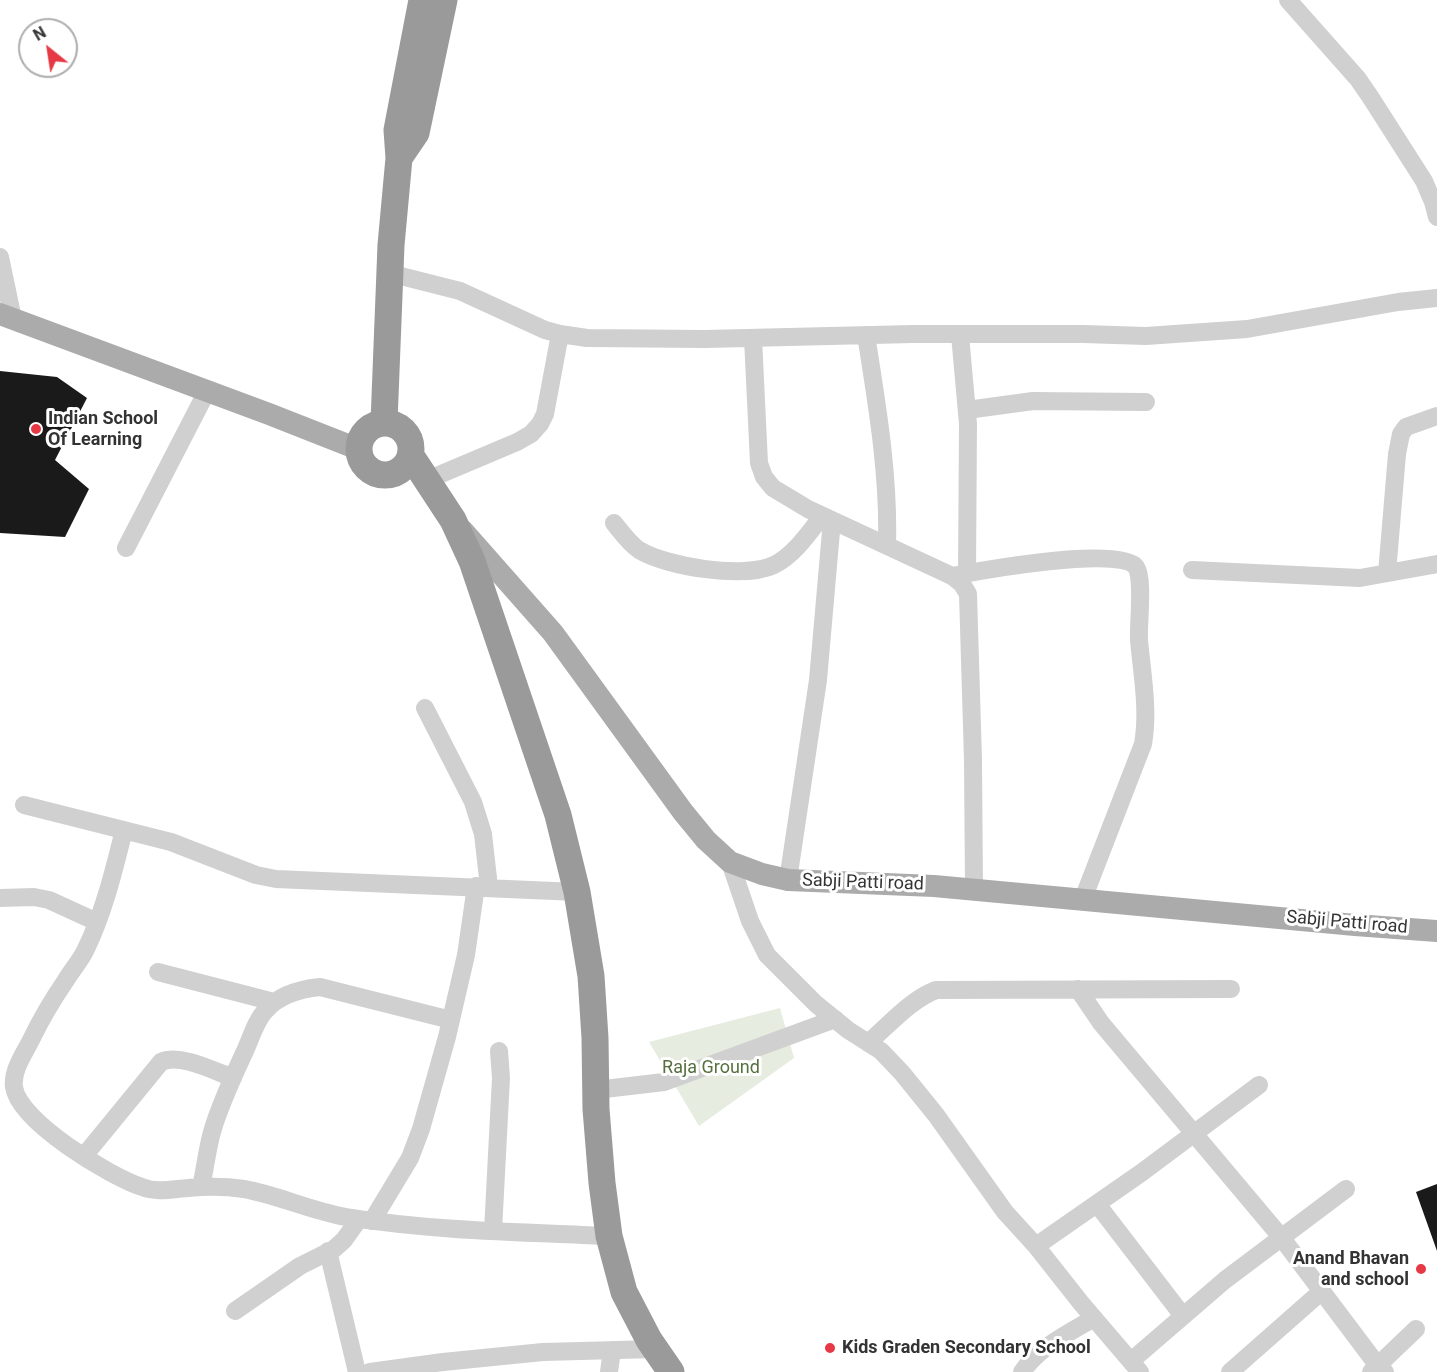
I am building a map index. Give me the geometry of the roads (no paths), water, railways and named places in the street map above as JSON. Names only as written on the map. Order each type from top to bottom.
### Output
[{"type":"highway","points":[[384,422],[389,273],[399,158],[398,130],[432,2]]},
{"type":"highway","points":[[411,456],[399,471],[391,475],[381,475],[372,472],[360,458],[358,449],[360,439],[365,430],[374,424],[384,422],[400,426],[410,439],[411,456],[453,520],[483,591],[539,756],[558,815],[577,892],[591,976],[602,1183],[609,1236],[624,1292],[655,1349],[671,1372]]},
{"type":"main road","points":[[6,316],[358,449]]},
{"type":"main road","name":"Sabji Patti road","points":[[453,520],[553,633],[683,812],[706,840],[730,862],[762,874],[788,880],[934,885],[1437,931]]},
{"type":"street","points":[[1288,0],[1365,88],[1424,181],[1437,217]]},
{"type":"street","points":[[0,257],[6,316]]},
{"type":"street","points":[[389,273],[460,291],[545,330],[587,338],[1083,334],[1146,336],[1247,329],[1398,302],[1437,298]]},
{"type":"street","points":[[427,480],[531,434],[540,424],[544,414],[560,334]]},
{"type":"street","points":[[866,335],[886,476],[887,545]]},
{"type":"street","points":[[960,335],[967,410],[960,575],[968,594],[970,607],[974,889]]},
{"type":"street","points":[[753,338],[759,463],[764,477],[773,488],[827,518],[960,575],[1004,566],[1111,558],[1129,561],[1136,567],[1139,577],[1139,636],[1146,727],[1143,744],[1083,899]]},
{"type":"street","points":[[126,548],[207,391]]},
{"type":"street","points":[[967,410],[1034,401],[1146,402]]},
{"type":"street","points":[[1387,573],[1397,454],[1401,434],[1406,427],[1437,416]]},
{"type":"street","points":[[614,523],[628,541],[649,555],[705,570],[760,570],[783,560],[827,518]]},
{"type":"street","points":[[788,880],[818,680],[827,518]]},
{"type":"street","points":[[1192,570],[1360,578],[1437,564]]},
{"type":"street","points":[[235,1311],[300,1266],[344,1240],[365,1220],[410,1158],[421,1128],[451,1020],[483,886],[483,834],[474,802],[425,708]]},
{"type":"street","points":[[24,805],[171,842],[256,875],[276,879],[483,886],[577,892]]},
{"type":"street","points":[[124,831],[107,894],[86,951],[43,1017],[14,1077],[14,1089],[18,1097],[34,1118],[53,1136],[109,1171],[144,1188],[157,1190],[201,1187],[244,1189],[342,1217],[397,1225],[609,1236]]},
{"type":"street","points":[[730,862],[750,921],[767,955],[816,1004],[881,1051],[920,1093],[1005,1212],[1135,1366],[1183,1316],[1225,1280],[1346,1189]]},
{"type":"street","points":[[0,898],[34,897],[49,900],[97,922]]},
{"type":"street","points":[[158,972],[274,1002]]},
{"type":"street","points":[[201,1187],[211,1133],[264,1011],[274,1002],[300,991],[320,987],[451,1020]]},
{"type":"street","points":[[1078,989],[1101,1023],[1281,1236],[1378,1370],[1416,1329]]},
{"type":"street","points":[[868,1043],[914,1003],[936,990],[1231,989]]},
{"type":"street","points":[[596,1090],[664,1082],[835,1019]]},
{"type":"street","points":[[493,1231],[501,1078],[499,1052]]},
{"type":"street","points":[[84,1156],[161,1062],[169,1059],[180,1060],[233,1078]]},
{"type":"street","points":[[1036,1246],[1195,1134],[1259,1085]]},
{"type":"street","points":[[1096,1204],[1183,1316]]},
{"type":"street","points":[[328,1251],[357,1372]]},
{"type":"street","points":[[1230,1372],[1314,1298]]},
{"type":"street","points":[[1022,1372],[1028,1363],[1044,1349],[1095,1318]]},
{"type":"street","points":[[370,1372],[543,1352],[655,1349]]},
{"type":"street","points":[[609,1372],[612,1350]]},
{"type":"place","name":"Indian School Of Learning","points":[[36,429]]},
{"type":"place","name":"Anand Bhavan and school","points":[[1421,1269]]},
{"type":"place","name":"Kids Graden Secondary School","points":[[830,1348]]},
{"type":"park label","name":"Raja Ground","points":[[711,1068]]}]
